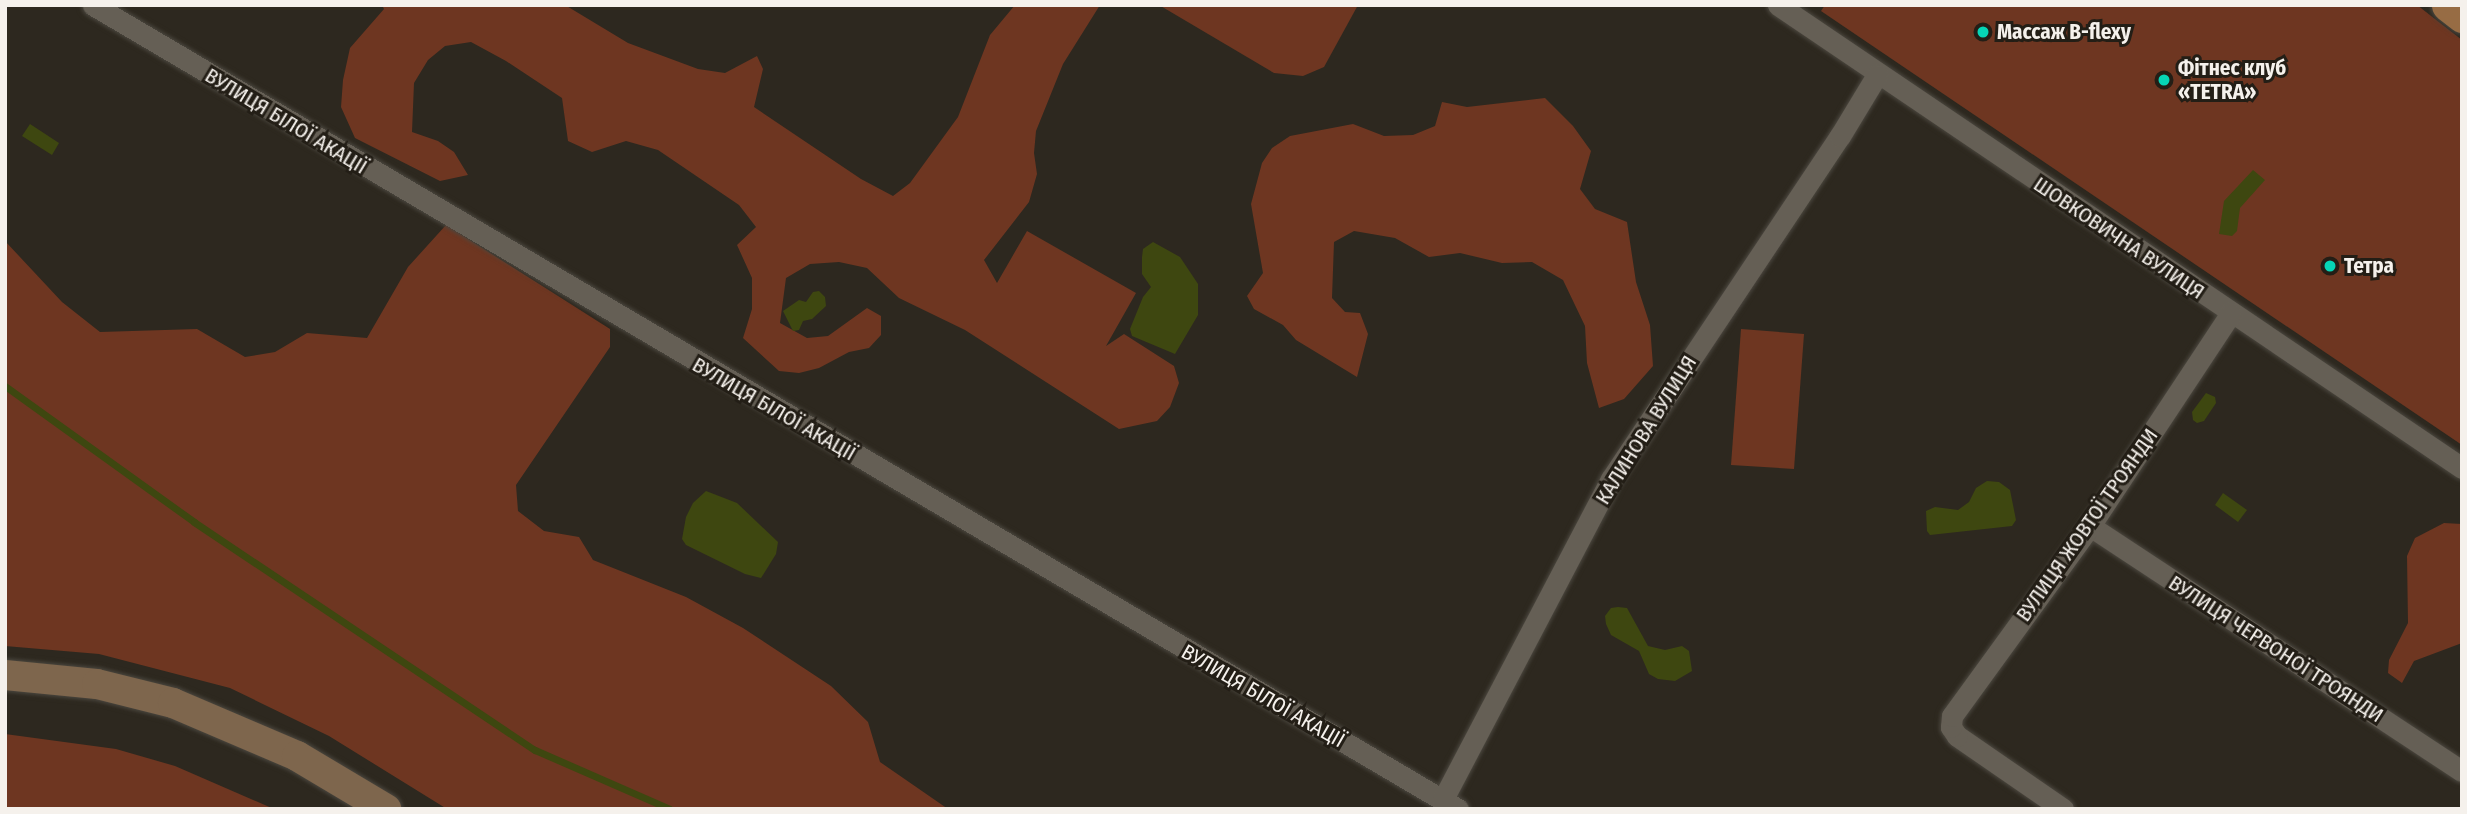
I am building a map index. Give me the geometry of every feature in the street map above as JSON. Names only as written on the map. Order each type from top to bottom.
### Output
[{"type":"main road","points":[[2448,5],[2462,16]]},
{"type":"main road","points":[[5,675],[97,684],[173,703],[287,751],[386,809]]},
{"type":"street","name":"ВУЛИЦЯ БІЛОЇ АКАЦІЇ","points":[[93,5],[1450,805]]},
{"type":"street","name":"ШОВКОВИЧНА ВУЛИЦЯ","points":[[1779,5],[1877,75],[2462,468]]},
{"type":"street","name":"КАЛИНОВА ВУЛИЦЯ","points":[[1450,805],[1611,479],[1840,136],[1877,75]]},
{"type":"street","name":"ВУЛИЦЯ ЖОВТОЇ ТРОЯНДИ","points":[[2063,809],[1957,736],[1951,727],[1954,711],[2090,526],[2231,313]]},
{"type":"street","name":"ВУЛИЦЯ ЧЕРВОНОЇ ТРОЯНДИ","points":[[2090,526],[2462,771]]},
{"type":"shaded area","points":[[382,5],[565,5],[628,43],[698,69],[725,73],[757,56],[763,69],[754,107],[861,179],[893,196],[910,183],[958,117],[990,35],[1015,5],[1100,5],[1063,64],[1036,131],[1034,153],[1037,174],[1029,202],[984,260],[997,283],[1027,231],[1136,293],[1106,346],[1124,334],[1174,366],[1179,383],[1170,407],[1157,421],[1119,429],[965,330],[899,298],[867,268],[839,262],[810,264],[786,278],[780,323],[807,338],[828,336],[867,308],[881,316],[881,335],[869,348],[849,352],[819,368],[799,373],[779,371],[743,338],[752,309],[752,278],[737,245],[756,227],[739,205],[658,150],[626,141],[592,152],[568,141],[562,98],[506,61],[471,42],[445,46],[428,60],[414,83],[412,132],[438,141],[454,152],[468,175],[440,181],[355,138],[341,107],[343,80],[350,48],[384,9]]},
{"type":"shaded area","points":[[1159,5],[1358,5],[1324,67],[1303,76],[1274,73]]},
{"type":"shaded area","name":"Тетра","points":[[1825,5],[2417,5],[2462,40],[2462,445],[1821,11]]},
{"type":"shaded area","points":[[1545,98],[1573,126],[1591,151],[1580,189],[1595,209],[1627,222],[1636,282],[1650,325],[1653,366],[1624,399],[1599,408],[1587,363],[1585,326],[1563,280],[1532,262],[1502,263],[1460,253],[1429,257],[1395,238],[1354,231],[1334,242],[1332,298],[1345,312],[1360,313],[1368,334],[1357,377],[1296,340],[1283,325],[1254,309],[1247,296],[1263,273],[1251,204],[1262,163],[1272,148],[1290,136],[1353,124],[1384,136],[1413,135],[1435,126],[1442,102],[1467,107]]},
{"type":"shaded area","points":[[30,124],[59,143],[52,155],[22,136]]},
{"type":"shaded area","points":[[2253,170],[2265,180],[2240,208],[2237,231],[2232,236],[2219,234],[2224,201]]},
{"type":"shaded area","points":[[446,225],[610,329],[610,347],[516,485],[518,511],[544,531],[579,537],[593,560],[686,597],[743,628],[831,686],[868,722],[880,762],[948,809],[447,809],[329,736],[230,688],[99,654],[5,646],[5,241],[62,302],[100,332],[197,329],[245,357],[275,352],[307,333],[367,338],[408,267]]},
{"type":"shaded area","points":[[1153,242],[1180,257],[1198,284],[1198,315],[1175,354],[1132,336],[1130,329],[1143,297],[1151,287],[1142,274],[1142,257],[1143,249]]},
{"type":"shaded area","points":[[819,291],[825,297],[826,306],[812,319],[803,321],[799,330],[793,331],[783,311],[799,300],[806,302],[813,292]]},
{"type":"shaded area","points":[[1741,329],[1804,334],[1794,469],[1731,465]]},
{"type":"shaded area","points":[[2206,393],[2215,397],[2216,403],[2204,421],[2197,423],[2193,420],[2192,412]]},
{"type":"shaded area","points":[[1987,481],[1999,482],[2010,490],[2016,520],[2012,526],[1930,535],[1927,531],[1926,511],[1935,507],[1958,510],[1969,502],[1976,488]]},
{"type":"shaded area","points":[[706,491],[737,503],[778,542],[776,554],[761,578],[745,574],[686,545],[682,539],[686,517],[693,503]]},
{"type":"shaded area","points":[[2223,493],[2247,510],[2238,522],[2215,505]]},
{"type":"shaded area","points":[[2444,523],[2462,524],[2462,643],[2414,661],[2402,683],[2388,673],[2389,660],[2408,623],[2407,556],[2415,538]]},
{"type":"shaded area","points":[[1611,608],[1627,608],[1648,646],[1665,650],[1682,646],[1689,651],[1692,671],[1675,681],[1658,679],[1649,674],[1639,651],[1611,635],[1605,616]]},
{"type":"shaded area","points":[[5,734],[116,749],[175,766],[274,809],[5,809]]},
{"type":"waterway","points":[[5,386],[194,522],[535,750],[670,809]]},
{"type":"place","name":"Массаж B-flexy","points":[[1983,32]]},
{"type":"place","name":"Фітнес клуб «TETRA»","points":[[2164,80]]},
{"type":"place","name":"Тетра","points":[[2330,266]]}]
